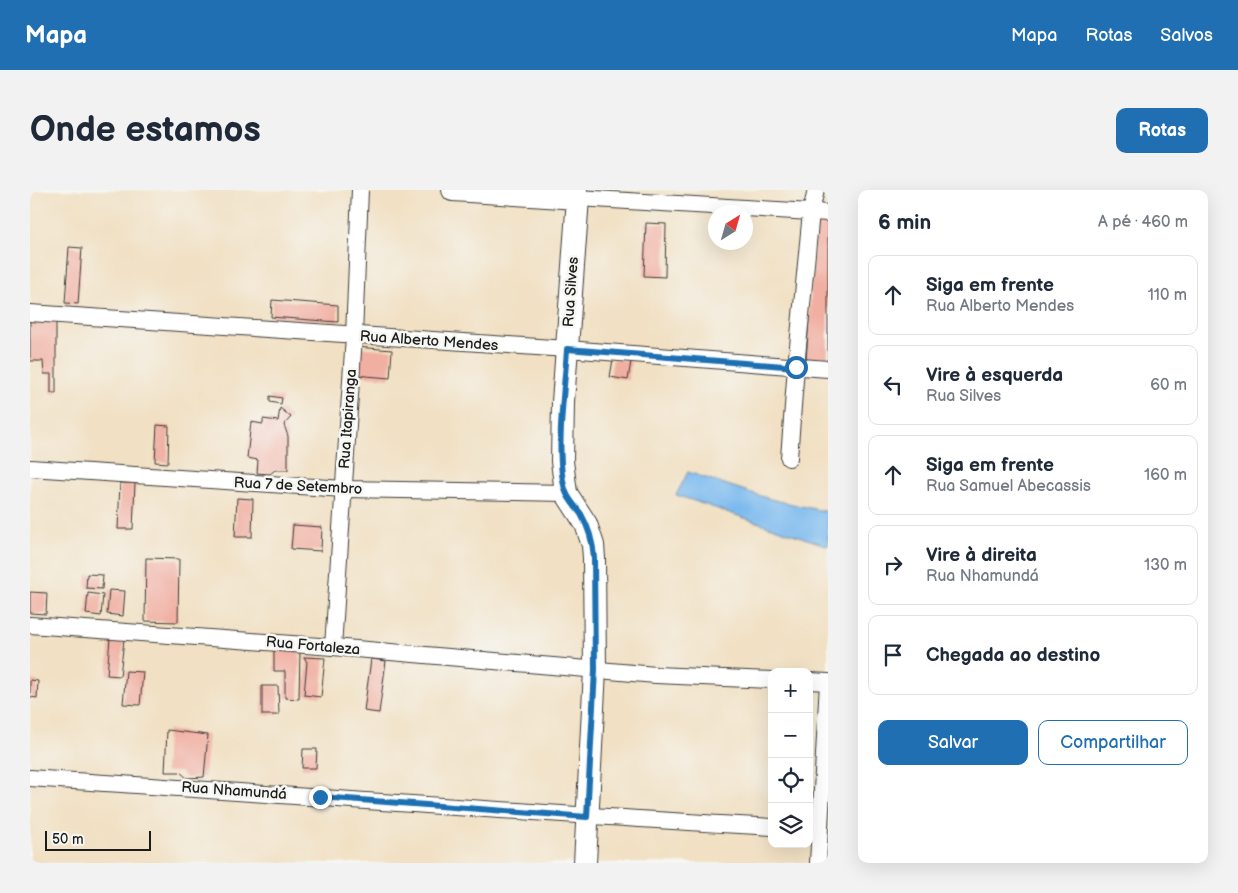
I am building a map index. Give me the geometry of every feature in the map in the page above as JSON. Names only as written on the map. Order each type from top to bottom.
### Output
[{"type":"street","name":"Rua Itapiranga","points":[[333,647],[354,336],[360,190]]},
{"type":"street","points":[[453,190],[578,194],[828,213]]},
{"type":"street","points":[[789,458],[811,212],[816,190]]},
{"type":"street","name":"Rua Silves","points":[[565,488],[562,438],[578,194]]},
{"type":"street","name":"Rua Alberto Mendes","points":[[30,313],[828,368]]},
{"type":"street","name":"Rua 7 de Setembro","points":[[30,468],[344,489],[565,488]]},
{"type":"street","points":[[565,488],[586,524],[593,545],[595,670],[585,863]]},
{"type":"street","name":"Rua Fortaleza","points":[[30,625],[333,647],[656,675],[768,680]]},
{"type":"street","points":[[813,681],[828,682],[818,863]]},
{"type":"street","name":"Rua Nhamundá","points":[[30,778],[587,817],[768,827]]},
{"type":"water","points":[[688,472],[770,499],[828,512],[828,546],[676,495]]},
{"type":"building","points":[[816,220],[828,221],[828,361],[806,361]]},
{"type":"building","points":[[646,223],[666,224],[665,277],[644,276]]},
{"type":"building","points":[[69,247],[82,248],[78,304],[65,303]]},
{"type":"building","points":[[272,300],[338,305],[338,322],[271,317]]},
{"type":"building","points":[[30,320],[56,320],[56,393],[51,393],[51,374],[44,374],[43,361],[30,361]]},
{"type":"building","points":[[356,347],[392,350],[390,378],[354,375]]},
{"type":"building","points":[[613,359],[631,361],[628,380],[610,377]]},
{"type":"building","points":[[270,396],[282,398],[281,404],[270,402]]},
{"type":"building","points":[[280,408],[291,417],[284,425],[288,436],[288,470],[275,470],[270,474],[257,473],[258,460],[247,458],[251,422],[263,424],[263,419],[278,421]]},
{"type":"building","points":[[157,425],[169,426],[168,463],[155,462]]},
{"type":"building","points":[[120,483],[135,483],[133,529],[118,529]]},
{"type":"building","points":[[237,498],[253,499],[252,537],[235,537]]},
{"type":"building","points":[[293,525],[322,527],[321,551],[291,549]]},
{"type":"building","points":[[146,558],[179,559],[178,622],[145,621]]},
{"type":"building","points":[[87,574],[103,575],[102,589],[86,588]]},
{"type":"building","points":[[109,590],[125,591],[123,616],[107,614]]},
{"type":"building","points":[[30,592],[47,593],[46,614],[30,613]]},
{"type":"building","points":[[88,593],[103,595],[101,616],[86,614]]},
{"type":"building","points":[[110,638],[124,639],[120,676],[107,675]]},
{"type":"building","points":[[274,650],[300,651],[299,699],[285,698],[285,671],[274,671]]},
{"type":"building","points":[[304,657],[325,658],[321,697],[304,695],[307,662]]},
{"type":"building","points":[[371,659],[386,661],[379,713],[364,711]]},
{"type":"building","points":[[126,671],[143,672],[140,705],[123,704]]},
{"type":"building","points":[[30,680],[38,681],[37,698],[30,697]]},
{"type":"building","points":[[262,686],[278,686],[279,715],[262,715]]},
{"type":"building","points":[[167,730],[208,735],[204,777],[187,778],[180,772],[165,772]]},
{"type":"building","points":[[303,749],[317,749],[316,768],[302,768]]},
{"type":"route","points":[[320,797],[587,817],[595,670],[594,558],[591,536],[581,514],[566,493],[564,484],[562,438],[567,349],[796,367]]}]
